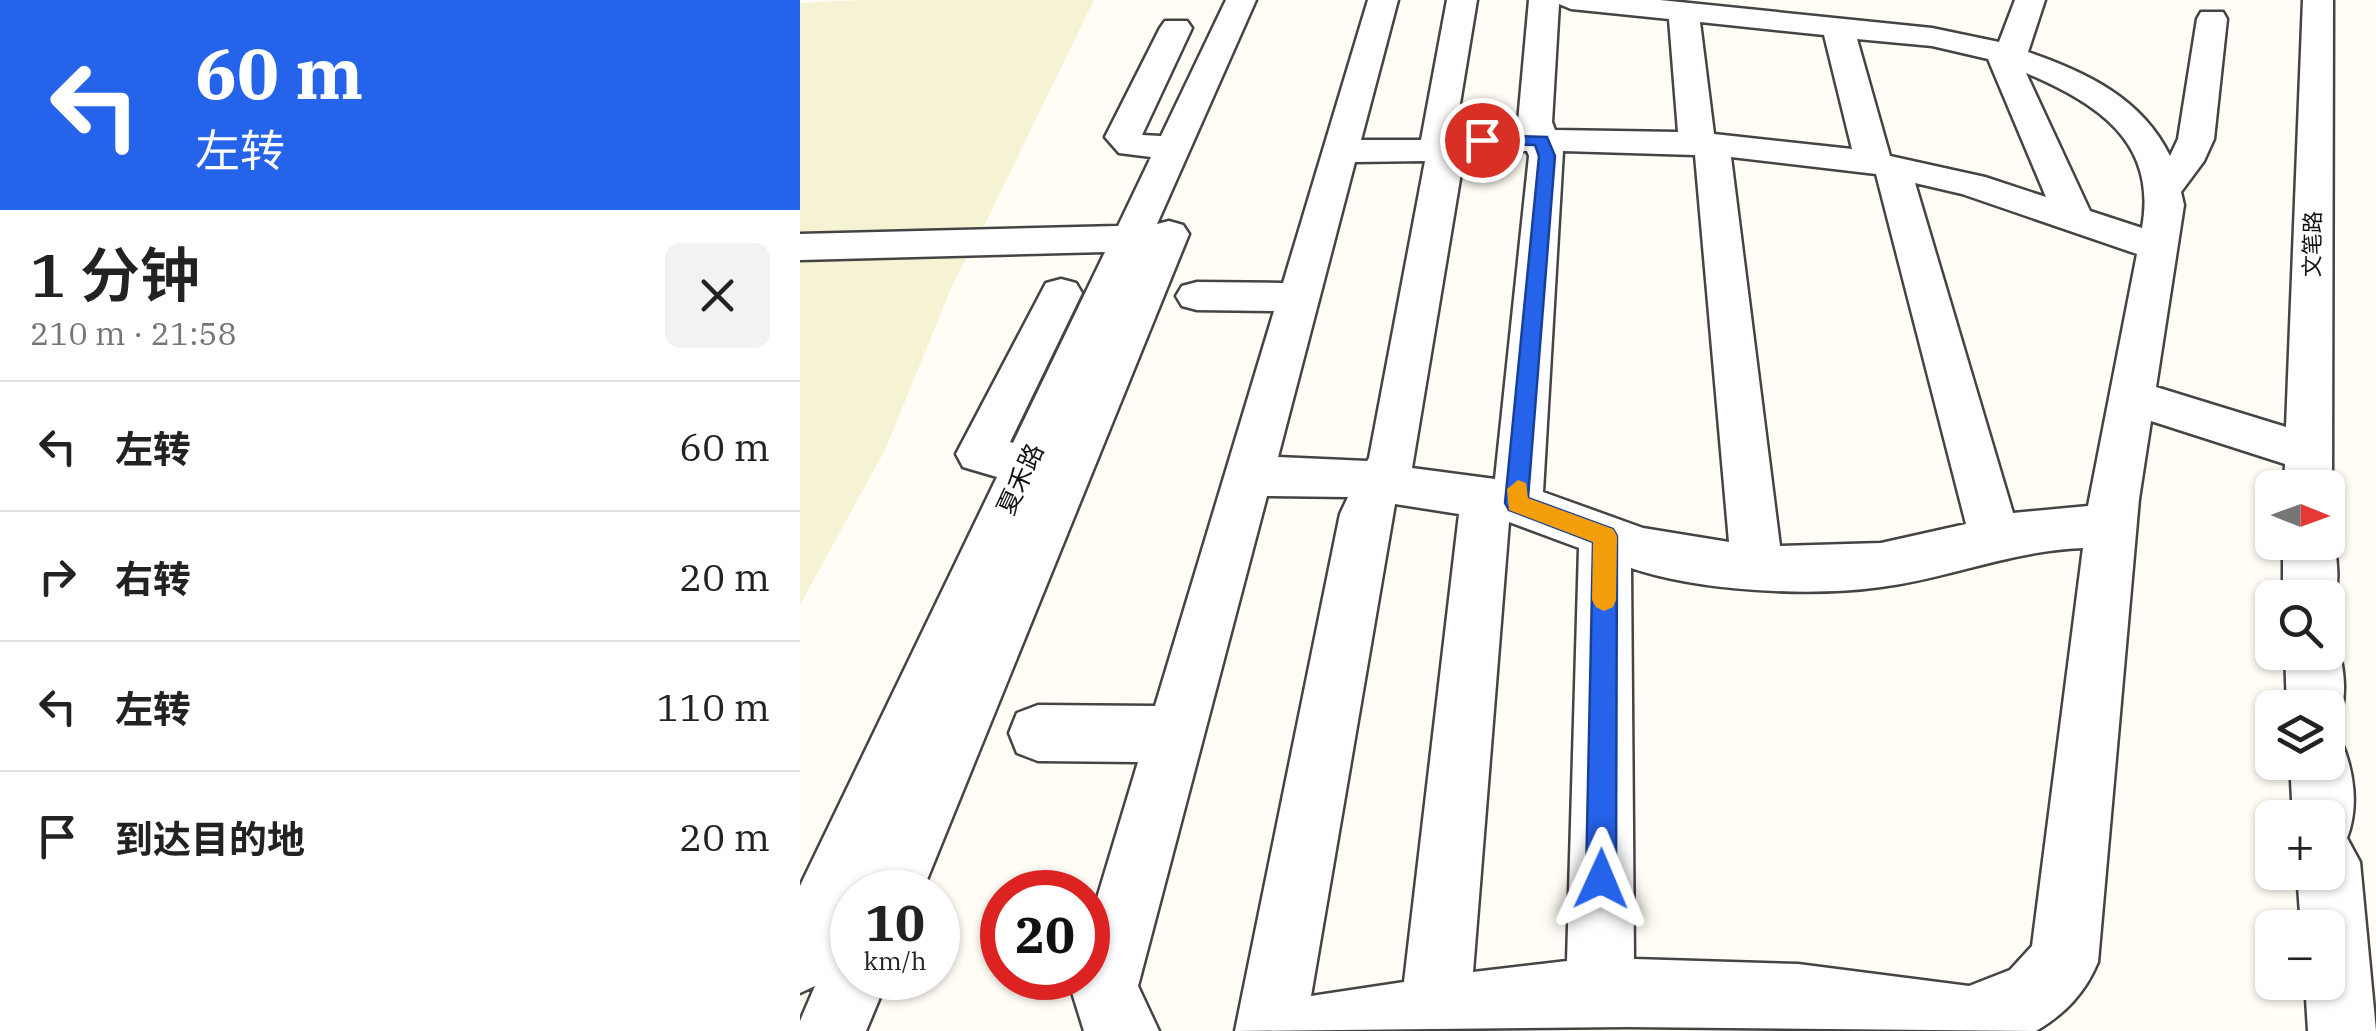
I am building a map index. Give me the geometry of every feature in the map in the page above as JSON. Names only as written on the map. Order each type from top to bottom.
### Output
[{"type":"street","name":"夏禾路","points":[[800,958],[1241,0]]},
{"type":"street","name":"夏禾路","points":[[899,870],[1269,0]]},
{"type":"street","points":[[1124,1031],[1110,1010],[1104,986],[1383,0]]},
{"type":"street","points":[[1270,1031],[1365,514],[1394,458],[1444,166],[1437,132],[1462,0]]},
{"type":"street","points":[[1436,1012],[1547,156],[1535,122],[1544,0]]},
{"type":"street","points":[[1310,1031],[1540,997],[1600,994],[1798,998],[1969,1021],[2004,1011],[2050,979],[2064,962],[2111,526],[2166,206],[2146,142],[2093,88],[2006,55],[1935,19],[1838,28],[1571,0]]},
{"type":"street","points":[[2030,0],[2006,55],[2072,216]]},
{"type":"street","name":"文笔路","points":[[2308,454],[2318,0]]},
{"type":"street","points":[[1684,12],[1705,144],[1757,567]]},
{"type":"street","points":[[2163,190],[2186,161],[2196,139],[2212,19]]},
{"type":"street","points":[[1174,146],[1132,145],[1123,137],[1176,28]]},
{"type":"street","points":[[1838,28],[1995,539]]},
{"type":"street","points":[[1340,151],[1422,152],[1482,140],[1705,144],[1883,165],[1972,185],[2158,247]]},
{"type":"street","points":[[800,247],[1132,238]]},
{"type":"street","points":[[1027,466],[980,454],[1061,293]]},
{"type":"street","points":[[1197,296],[1299,298]]},
{"type":"street","points":[[2134,383],[2308,454]]},
{"type":"street","points":[[1248,476],[1343,477],[1502,501],[1642,550],[1757,567],[1881,565],[2036,529],[2111,526]]},
{"type":"street","points":[[1600,994],[1605,536]]},
{"type":"street","points":[[1038,732],[1174,734]]},
{"type":"street","points":[[2331,890],[2344,1031]]},
{"type":"street","points":[[831,1031],[844,1000]]},
{"type":"shaded area","points":[[1094,0],[984,226],[800,239],[800,3]]},
{"type":"shaded area","points":[[971,249],[886,448],[800,605],[800,260]]},
{"type":"slow traffic","points":[[1518,489],[1516,503],[1605,536],[1604,600]]},
{"type":"route","points":[[1482,140],[1542,140],[1547,156],[1516,503],[1605,536],[1601,879]]}]
